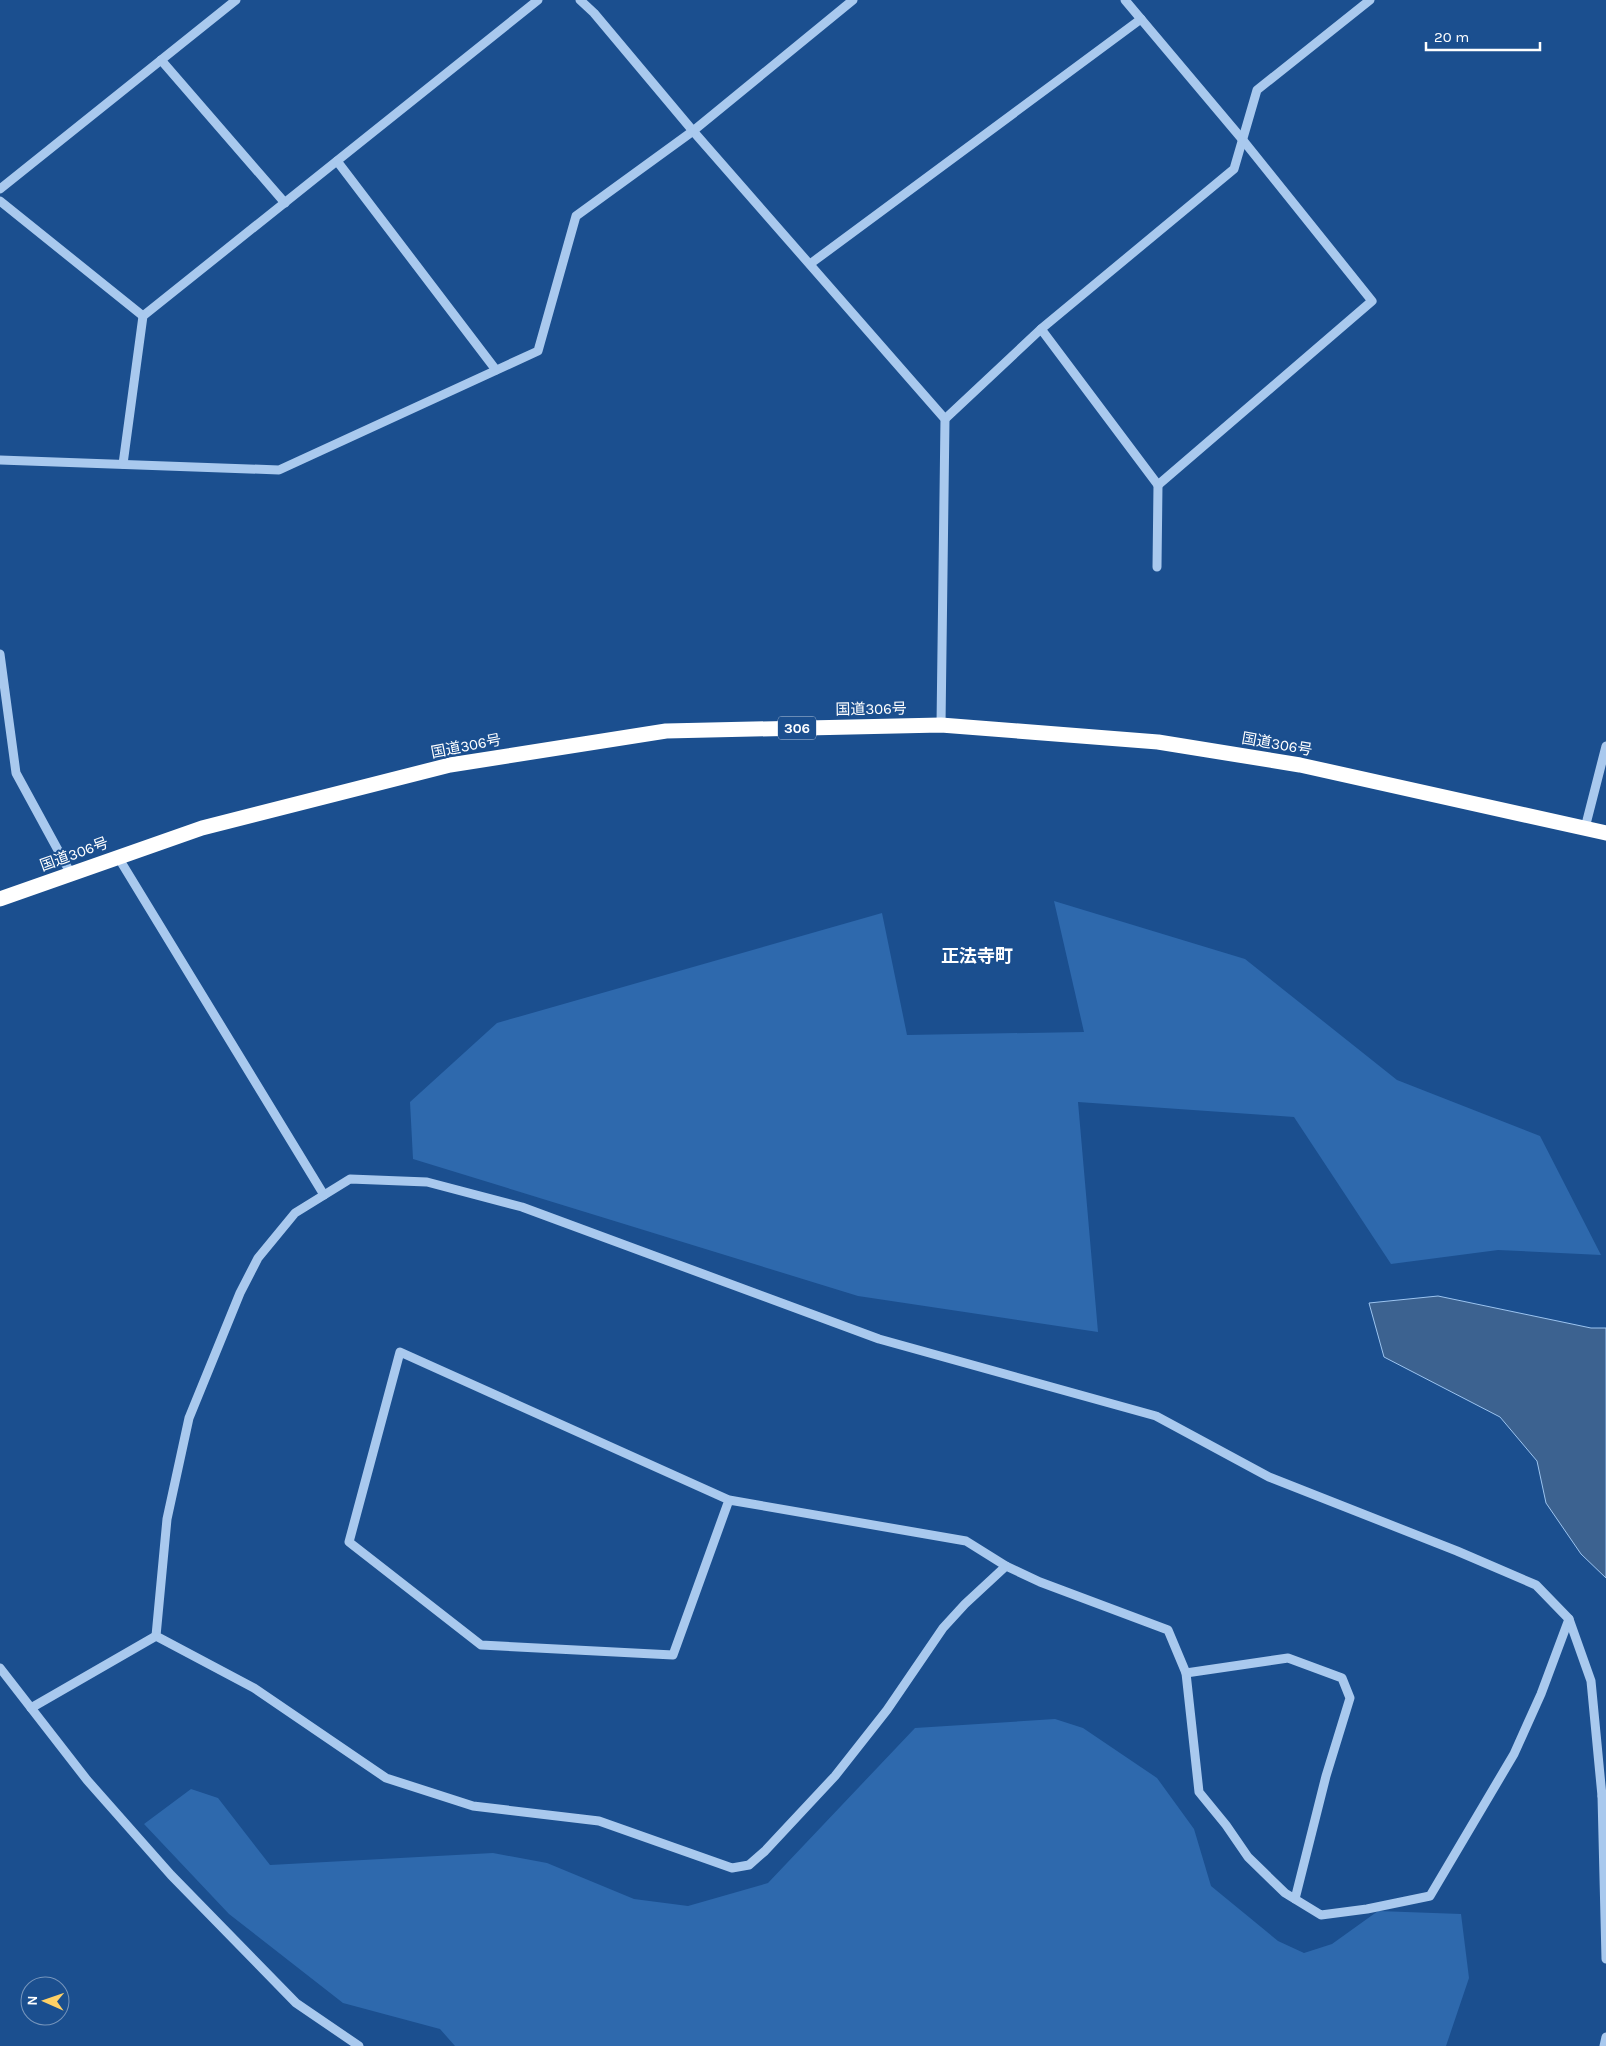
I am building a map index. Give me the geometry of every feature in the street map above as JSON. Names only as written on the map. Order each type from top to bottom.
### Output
[{"type":"highway","name":"国道306号","points":[[0,899],[202,828],[450,765],[666,731],[941,725],[1158,742],[1291,763],[1606,833]]},
{"type":"street","points":[[0,189],[236,0]]},
{"type":"street","points":[[123,464],[143,316],[538,0]]},
{"type":"street","points":[[580,0],[594,13],[693,131],[945,419],[941,725]]},
{"type":"street","points":[[0,460],[279,470],[538,351],[576,216],[693,131],[853,0]]},
{"type":"street","points":[[1125,0],[1242,139],[1372,301],[1158,484]]},
{"type":"street","points":[[945,419],[1041,329],[1234,169],[1257,90],[1370,0]]},
{"type":"street","points":[[810,264],[1142,19]]},
{"type":"street","points":[[161,60],[285,203]]},
{"type":"street","points":[[336,161],[496,370]]},
{"type":"street","points":[[0,201],[143,316]]},
{"type":"street","points":[[1041,329],[1158,484],[1158,568]]},
{"type":"street","points":[[0,654],[16,773],[71,874]]},
{"type":"street","points":[[1585,828],[1606,746]]},
{"type":"street","points":[[118,857],[324,1195]]},
{"type":"street","points":[[156,1636],[167,1519],[189,1418],[240,1293],[258,1258],[295,1213],[350,1180],[427,1182],[522,1207],[879,1339],[1156,1416],[1269,1477],[1457,1551],[1536,1585],[1569,1619],[1591,1681],[1604,1795],[1606,1960]]},
{"type":"street","points":[[729,1500],[673,1655],[481,1645],[349,1542],[400,1352],[729,1500],[966,1542],[1006,1566],[1040,1582],[1168,1630],[1186,1673],[1199,1792],[1226,1825],[1248,1857],[1284,1893],[1321,1915],[1367,1909],[1430,1896],[1514,1754],[1541,1694],[1569,1619]]},
{"type":"street","points":[[156,1636],[254,1688],[386,1778],[473,1806],[600,1821],[732,1868],[749,1865],[765,1851],[835,1776],[887,1710],[943,1628],[965,1604],[1006,1566]]},
{"type":"street","points":[[31,1708],[156,1636]]},
{"type":"street","points":[[1186,1673],[1288,1658],[1342,1678],[1350,1698],[1326,1776],[1295,1899]]},
{"type":"street","points":[[0,1668],[87,1780],[178,1882],[296,2003],[359,2046]]},
{"type":"street","points":[[1604,2046],[1606,2037]]},
{"type":"shaded area","points":[[1054,901],[1245,959],[1397,1080],[1540,1136],[1601,1255],[1498,1250],[1391,1264],[1294,1117],[1078,1102],[1098,1332],[858,1296],[413,1159],[410,1102],[497,1023],[882,913],[907,1035],[1084,1032]]},
{"type":"shaded area","points":[[1438,1296],[1591,1328],[1606,1328],[1606,1578],[1581,1554],[1546,1503],[1537,1461],[1500,1417],[1384,1357],[1369,1303]]},
{"type":"shaded area","points":[[1055,1719],[1083,1728],[1157,1778],[1194,1829],[1211,1886],[1278,1941],[1304,1953],[1332,1944],[1378,1911],[1461,1914],[1469,1978],[1446,2046],[455,2046],[440,2029],[343,2003],[229,1914],[144,1824],[191,1789],[218,1798],[270,1865],[493,1853],[547,1863],[634,1899],[688,1906],[768,1883],[915,1728]]},
{"type":"district","name":"正法寺町","points":[[977,956]]}]
